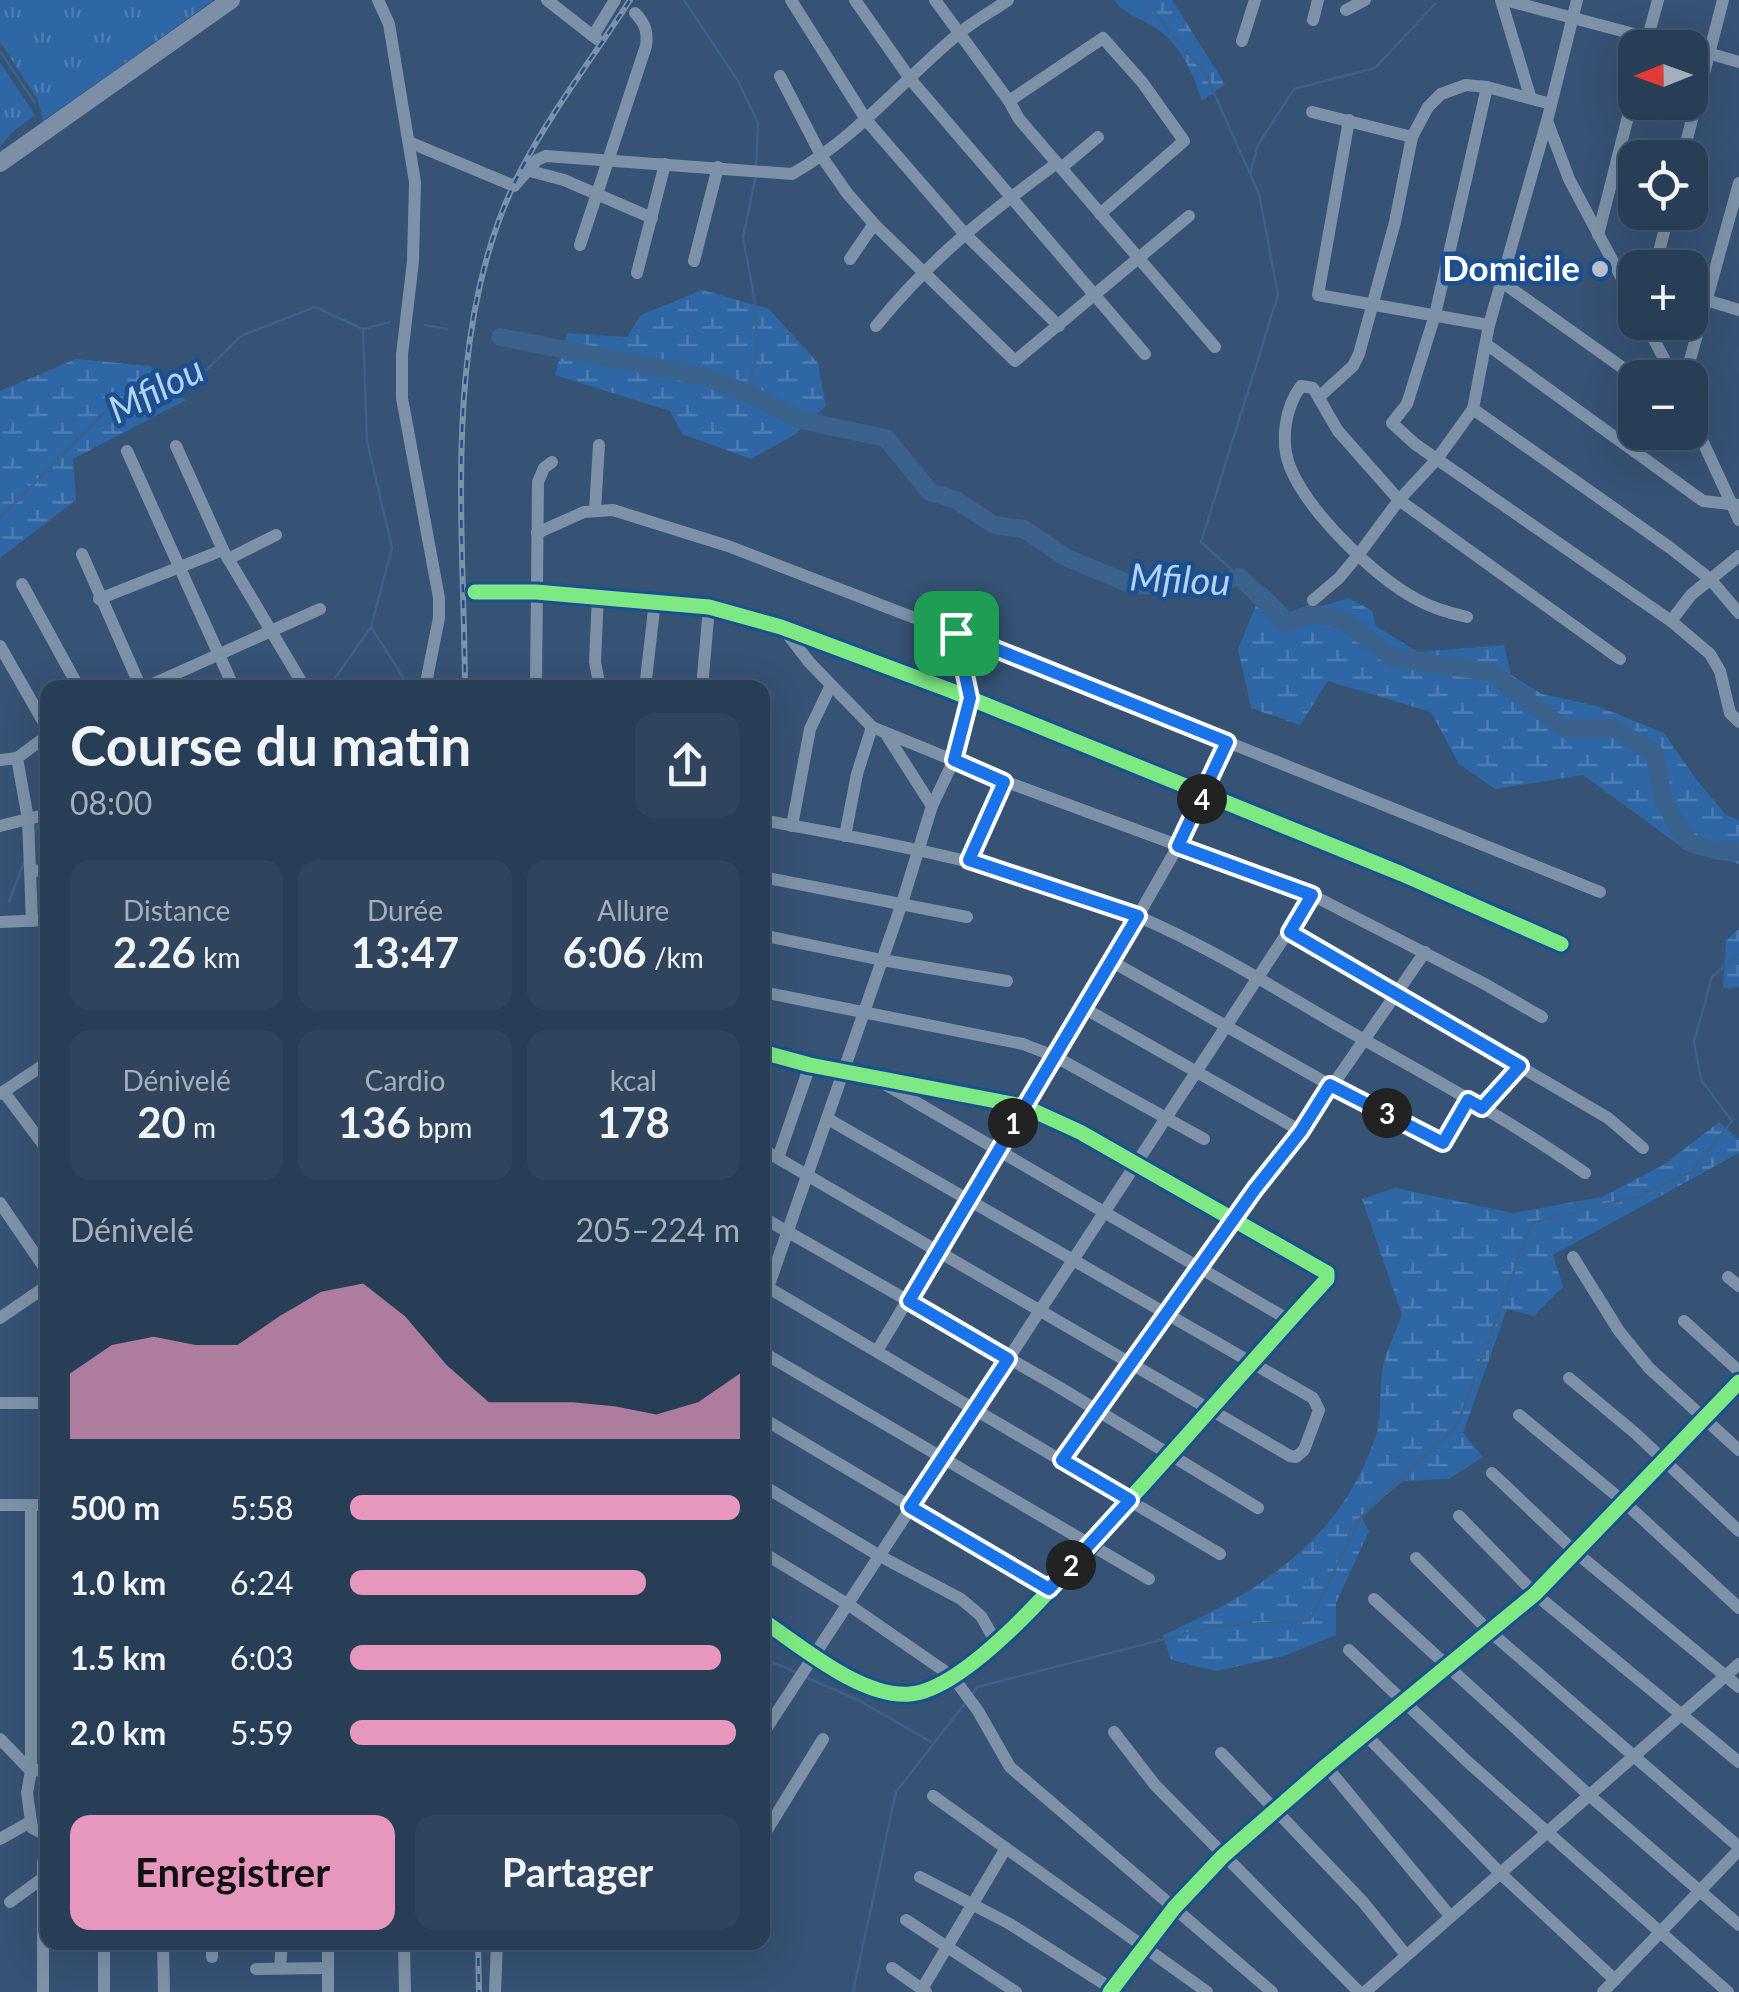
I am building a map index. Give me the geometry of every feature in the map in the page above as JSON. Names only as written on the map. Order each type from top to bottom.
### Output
[{"type":"main road","points":[[0,163],[231,0]]},
{"type":"street","points":[[378,0],[389,24]]},
{"type":"street","points":[[391,0],[389,24],[415,182],[412,260],[402,342],[402,398],[439,598],[427,680]]},
{"type":"street","points":[[547,0],[596,38],[615,0]]},
{"type":"street","points":[[791,0],[866,122],[964,233],[1059,326]]},
{"type":"street","points":[[855,0],[911,80],[1145,354]]},
{"type":"street","points":[[934,0],[1009,101],[1018,119],[1215,347]]},
{"type":"street","points":[[409,142],[514,186],[540,156],[792,174],[822,157],[866,122],[957,34],[1008,0]]},
{"type":"street","points":[[1242,42],[1255,0]]},
{"type":"street","points":[[1314,20],[1318,0]]},
{"type":"street","points":[[1346,10],[1365,0]]},
{"type":"street","points":[[1530,96],[1503,0],[1618,32]]},
{"type":"street","points":[[1313,600],[1359,554],[1473,409],[1489,325],[1577,0]]},
{"type":"street","points":[[1650,30],[1658,0]]},
{"type":"street","points":[[1687,140],[1722,0]]},
{"type":"street","points":[[580,245],[646,46],[644,21],[635,12]]},
{"type":"street","points":[[1009,101],[1103,38],[1121,56],[1184,142],[1100,214]]},
{"type":"street","points":[[1709,54],[1739,62]]},
{"type":"street","points":[[780,76],[822,157],[874,224],[1015,361],[1189,216]]},
{"type":"street","points":[[1319,397],[1353,366],[1395,222],[1412,136],[1420,119],[1441,94],[1466,85],[1530,96],[1551,104]]},
{"type":"street","points":[[1487,87],[1436,315],[1407,404],[1392,423],[1437,459],[1670,621],[1710,654],[1720,672],[1730,713],[1739,722]]},
{"type":"street","points":[[1312,112],[1412,136]]},
{"type":"street","points":[[1349,120],[1318,296],[1489,325]]},
{"type":"street","points":[[1598,234],[1627,120]]},
{"type":"street","points":[[1547,121],[1564,168],[1618,269]]},
{"type":"street","points":[[876,326],[924,270],[964,233],[1098,137]]},
{"type":"street","points":[[636,273],[665,164]]},
{"type":"street","points":[[694,261],[718,168]]},
{"type":"street","points":[[530,171],[564,180],[652,218]]},
{"type":"street","points":[[1708,296],[1739,183]]},
{"type":"street","points":[[850,259],[874,224]]},
{"type":"street","points":[[1502,282],[1618,364]]},
{"type":"street","points":[[1708,300],[1739,310]]},
{"type":"street","points":[[1486,344],[1703,501],[1735,505]]},
{"type":"street","points":[[1467,617],[1412,596],[1359,554],[1318,511],[1289,465],[1286,426],[1293,397],[1301,386],[1308,385],[1319,397],[1338,430],[1399,500],[1620,659]]},
{"type":"street","points":[[1473,409],[1710,579],[1739,613]]},
{"type":"street","points":[[594,510],[599,445]]},
{"type":"street","points":[[176,446],[225,554],[299,680]]},
{"type":"street","points":[[1708,450],[1739,520]]},
{"type":"street","points":[[127,451],[231,680]]},
{"type":"street","points":[[536,680],[539,478],[552,462]]},
{"type":"street","points":[[536,534],[594,510],[637,516],[728,546],[956,633],[1600,892]]},
{"type":"street","points":[[99,599],[181,566],[276,535]]},
{"type":"street","points":[[82,554],[138,680]]},
{"type":"street","points":[[1670,621],[1710,579],[1739,556]]},
{"type":"street","points":[[22,584],[76,680]]},
{"type":"street","points":[[476,592],[536,592],[709,607],[782,626],[1204,793],[1562,944]]},
{"type":"street","points":[[598,596],[594,662],[598,680]]},
{"type":"street","points":[[646,680],[655,602]]},
{"type":"street","points":[[703,680],[709,607]]},
{"type":"street","points":[[160,680],[320,609]]},
{"type":"street","points":[[782,626],[832,686],[879,730],[932,806]]},
{"type":"street","points":[[770,1276],[865,1012],[932,806],[954,760],[970,698],[956,633]]},
{"type":"street","points":[[0,646],[40,718]]},
{"type":"street","points":[[792,826],[810,729],[832,686]]},
{"type":"street","points":[[879,730],[1004,782],[1312,895],[1542,1016]]},
{"type":"street","points":[[845,836],[857,774],[879,730]]},
{"type":"street","points":[[32,920],[28,819],[6,756],[40,737]]},
{"type":"street","points":[[877,1351],[1138,916],[1178,846],[1227,742]]},
{"type":"street","points":[[969,860],[1004,782]]},
{"type":"street","points":[[0,826],[40,816]]},
{"type":"street","points":[[770,822],[969,860],[1138,916],[1362,1038],[1540,1141],[1585,1173]]},
{"type":"street","points":[[31,871],[40,870]]},
{"type":"street","points":[[770,879],[967,917]]},
{"type":"street","points":[[770,1723],[1312,895]]},
{"type":"street","points":[[0,922],[40,920]]},
{"type":"street","points":[[1290,932],[1608,1118],[1643,1148]]},
{"type":"street","points":[[770,937],[1007,981]]},
{"type":"street","points":[[1062,1460],[1301,1131],[1425,952]]},
{"type":"street","points":[[1111,961],[1438,1143],[1446,1141],[1468,1100]]},
{"type":"street","points":[[770,994],[991,1036],[1054,1056],[1204,1139]]},
{"type":"street","points":[[1082,1007],[1301,1131]]},
{"type":"street","points":[[770,1054],[876,1079],[1024,1106],[1080,1132],[1327,1273],[1327,1278],[1092,1543],[996,1642],[952,1677],[924,1692],[897,1694],[854,1680],[770,1625]]},
{"type":"street","points":[[778,1158],[810,1065]]},
{"type":"street","points":[[1482,1108],[1520,1066]]},
{"type":"street","points":[[40,1067],[2,1093],[40,1141]]},
{"type":"street","points":[[876,1079],[1289,1320]]},
{"type":"street","points":[[770,1154],[1290,1456],[1300,1455],[1319,1410],[1318,1403],[828,1119]]},
{"type":"street","points":[[0,1203],[40,1261]]},
{"type":"street","points":[[770,1222],[1258,1508]]},
{"type":"street","points":[[1573,1257],[1619,1331],[1649,1368],[1739,1450]]},
{"type":"street","points":[[770,1288],[1220,1554]]},
{"type":"street","points":[[0,1318],[40,1290]]},
{"type":"street","points":[[1684,1321],[1739,1371]]},
{"type":"street","points":[[770,1357],[1148,1579]]},
{"type":"street","points":[[1570,1378],[1739,1530]]},
{"type":"street","points":[[920,1877],[1062,1955],[1113,1991],[1174,1908],[1224,1856],[1326,1766],[1535,1594],[1739,1382]]},
{"type":"street","points":[[0,1404],[40,1402]]},
{"type":"street","points":[[1519,1415],[1623,1500],[1739,1608]]},
{"type":"street","points":[[770,1423],[1049,1589]]},
{"type":"street","points":[[1492,1473],[1574,1551],[1739,1687]]},
{"type":"street","points":[[770,1491],[961,1599],[980,1616],[996,1642]]},
{"type":"street","points":[[0,1505],[40,1505]]},
{"type":"street","points":[[31,1505],[31,1771],[27,1793],[30,1822],[40,1833]]},
{"type":"street","points":[[1460,1516],[1535,1594],[1739,1762]]},
{"type":"street","points":[[770,1557],[849,1605],[952,1677],[978,1711],[1010,1767],[1272,1992]]},
{"type":"street","points":[[1416,1558],[1488,1630],[1636,1754],[1739,1848],[1602,1992]]},
{"type":"street","points":[[1374,1599],[1590,1796],[1739,1925]]},
{"type":"street","points":[[1349,1650],[1403,1703],[1728,1992]]},
{"type":"street","points":[[1114,1732],[1141,1769],[1362,1992],[1739,1664]]},
{"type":"street","points":[[1365,1734],[1501,1874],[1615,1980]]},
{"type":"street","points":[[0,1738],[6,1757],[31,1771],[40,1770]]},
{"type":"street","points":[[770,1825],[823,1739]]},
{"type":"street","points":[[1221,1753],[1363,1902],[1406,1956]]},
{"type":"street","points":[[1326,1766],[1450,1916]]},
{"type":"street","points":[[934,1796],[1207,1992]]},
{"type":"street","points":[[0,1839],[30,1822]]},
{"type":"street","points":[[892,1968],[924,1991],[970,1904],[1006,1848]]},
{"type":"street","points":[[10,1902],[40,1880]]},
{"type":"street","points":[[906,1920],[1016,1992]]},
{"type":"street","points":[[44,1950],[44,1992]]},
{"type":"street","points":[[104,1950],[104,1992]]},
{"type":"street","points":[[163,1950],[164,1992]]},
{"type":"street","points":[[280,1968],[281,1950]]},
{"type":"street","points":[[328,1950],[328,1992]]},
{"type":"street","points":[[404,1950],[406,1992]]},
{"type":"street","points":[[495,1992],[497,1950]]},
{"type":"street","points":[[256,1969],[327,1968]]},
{"type":"green space","points":[[0,0],[214,0],[43,121],[38,100],[0,42]]},
{"type":"green space","points":[[1114,0],[1172,0],[1225,84],[1202,101],[1190,70],[1172,42]]},
{"type":"green space","points":[[0,62],[35,115],[0,147]]},
{"type":"green space","points":[[702,290],[769,309],[818,363],[826,406],[796,434],[751,459],[682,434],[670,411],[555,375],[567,333],[627,337],[641,315]]},
{"type":"green space","points":[[76,359],[150,366],[186,400],[73,459],[76,500],[0,558],[0,391]]},
{"type":"green space","points":[[1264,586],[1293,615],[1349,598],[1372,611],[1376,626],[1418,652],[1504,645],[1511,675],[1542,694],[1597,706],[1664,733],[1726,815],[1739,820],[1739,864],[1680,846],[1583,775],[1495,789],[1459,764],[1431,712],[1328,681],[1300,725],[1251,708],[1238,649]]},
{"type":"green space","points":[[1739,929],[1739,987],[1723,988],[1726,940]]},
{"type":"green space","points":[[1719,1122],[1739,1140],[1739,1153],[1553,1255],[1563,1287],[1534,1316],[1507,1309],[1463,1433],[1483,1457],[1449,1479],[1403,1481],[1361,1516],[1369,1531],[1336,1603],[1336,1635],[1284,1656],[1216,1671],[1171,1660],[1163,1635],[1232,1601],[1292,1559],[1319,1534],[1361,1472],[1378,1428],[1383,1367],[1402,1315],[1362,1199],[1395,1188],[1513,1213],[1602,1197],[1665,1164]]},
{"type":"waterway","points":[[684,0],[738,81],[758,123],[756,167]]},
{"type":"waterway","points":[[1145,0],[1206,75],[1259,194],[1278,295],[1201,542],[1240,577]]},
{"type":"waterway","points":[[1250,174],[1258,145],[1294,89],[1375,68],[1435,4]]},
{"type":"waterway","points":[[0,51],[35,103]]},
{"type":"waterway","points":[[748,393],[758,347],[743,237],[756,175]]},
{"type":"waterway","name":"Mfilou","points":[[0,518],[112,405],[202,374],[241,336],[315,307],[363,329],[390,322]]},
{"type":"waterway","name":"Mfilou","points":[[425,325],[447,329]]},
{"type":"waterway","points":[[334,680],[371,627],[392,548],[367,441],[363,329]]},
{"type":"waterway","name":"Mfilou","points":[[500,337],[702,376],[748,393],[800,420],[886,438],[930,492],[956,500],[994,525],[1024,529],[1065,557],[1132,585],[1199,587],[1240,577],[1286,623],[1313,613],[1345,621],[1392,658],[1491,672],[1564,728],[1613,728],[1654,752],[1664,802],[1688,842],[1717,851],[1739,852]]},
{"type":"waterway","points":[[371,627],[405,680]]},
{"type":"waterway","points":[[34,836],[40,820]]},
{"type":"waterway","points":[[9,902],[24,862]]},
{"type":"waterway","points":[[971,1696],[977,1687],[1212,1627],[1310,1620],[1361,1517],[1457,1425],[1532,1223],[1639,1196],[1692,1171],[1732,1121],[1701,1080],[1694,1042],[1712,977],[1739,954]]},
{"type":"waterway","points":[[770,1661],[798,1673]]},
{"type":"waterway","points":[[805,1677],[860,1701],[931,1742]]},
{"type":"waterway","points":[[853,1992],[896,1792],[966,1702]]},
{"type":"railway","points":[[465,680],[462,421],[479,290],[497,226],[523,166],[630,0]]},
{"type":"railway","points":[[478,1950],[479,1992]]},
{"type":"cycle path","points":[[475,592],[536,592],[709,607],[781,627],[952,691],[1402,874],[1561,944]]},
{"type":"cycle path","points":[[770,1054],[1023,1106],[1080,1132],[1327,1273],[1327,1279],[1058,1582],[965,1668],[936,1686],[910,1694],[891,1693],[832,1668],[770,1625]]},
{"type":"cycle path","points":[[1110,1992],[1174,1908],[1223,1856],[1535,1594],[1739,1382]]},
{"type":"place","name":"Domicile","points":[[1600,269]]},
{"type":"route","points":[[956,633],[1227,742],[1178,846],[1312,895],[1290,932],[1520,1066],[1482,1108],[1468,1100],[1443,1143],[1330,1085],[1301,1131],[1255,1189],[1062,1460],[1130,1500],[1049,1589],[910,1507],[1008,1359],[909,1301],[1138,916],[969,860],[1004,782],[954,760],[970,698],[956,633]]}]
